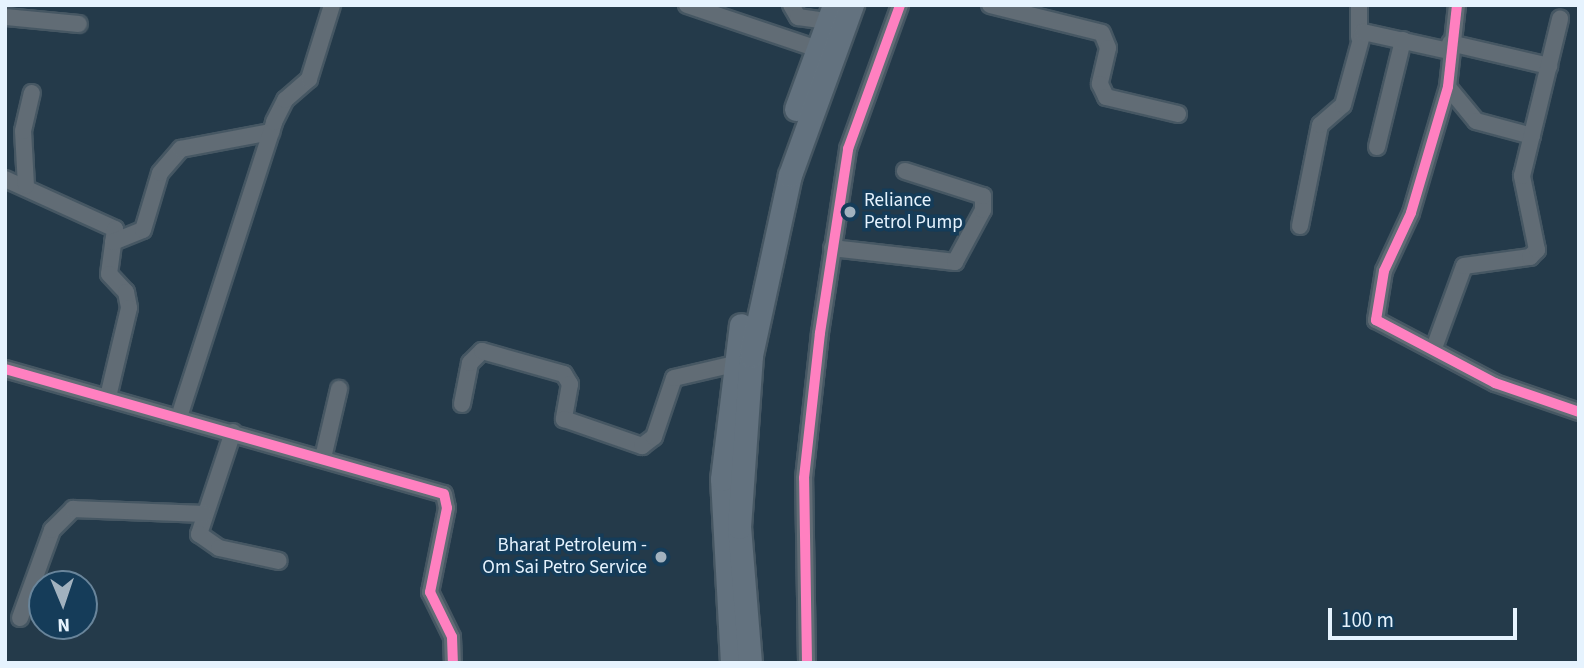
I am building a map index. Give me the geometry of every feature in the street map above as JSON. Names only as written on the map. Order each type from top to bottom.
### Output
[{"type":"highway","points":[[750,663],[738,527],[751,355],[790,175],[852,5]]},
{"type":"highway","points":[[732,663],[721,527],[734,364],[772,180],[815,48],[831,13]]},
{"type":"street","points":[[61,23],[65,5]]},
{"type":"street","points":[[178,417],[271,132],[285,100],[309,79],[332,5]]},
{"type":"street","points":[[687,5],[815,48]]},
{"type":"street","points":[[790,5],[798,17],[831,13]]},
{"type":"street","points":[[807,663],[807,426],[832,248],[855,119],[900,5]]},
{"type":"street","points":[[990,5],[1057,12],[1093,28],[1106,39],[1100,84],[1106,97],[1178,114]]},
{"type":"street","points":[[1300,226],[1320,125],[1343,105],[1359,37],[1359,5]]},
{"type":"street","points":[[1457,5],[1449,47],[1448,87],[1375,311],[1381,327],[1434,348],[1495,383],[1579,412]]},
{"type":"street","points":[[5,18],[79,24]]},
{"type":"street","points":[[1434,348],[1464,266],[1530,257],[1537,250],[1522,176],[1560,19]]},
{"type":"street","points":[[1359,37],[1371,32],[1549,66]]},
{"type":"street","points":[[1377,147],[1403,40]]},
{"type":"street","points":[[1448,87],[1476,121],[1532,136]]},
{"type":"street","points":[[26,186],[23,131],[32,93]]},
{"type":"street","points":[[113,242],[143,230],[160,173],[181,149],[271,132]]},
{"type":"street","points":[[832,248],[955,262],[983,210],[983,196],[905,171]]},
{"type":"street","points":[[5,179],[106,220],[115,229],[109,274],[126,292],[129,308],[108,397]]},
{"type":"street","points":[[462,404],[470,363],[482,351],[564,374],[570,384],[564,419],[642,446],[654,437],[674,378],[734,364]]},
{"type":"street","points":[[5,369],[444,494],[447,508],[430,592],[452,637],[453,663]]},
{"type":"street","points":[[323,458],[339,389]]},
{"type":"street","points":[[233,432],[199,534],[208,544],[279,561]]},
{"type":"street","points":[[20,618],[52,530],[73,509],[204,514]]},
{"type":"cycle path","points":[[807,663],[804,478],[820,333],[848,149],[900,5]]},
{"type":"cycle path","points":[[1457,5],[1448,87],[1411,213],[1384,271],[1376,320],[1495,383],[1579,412]]},
{"type":"cycle path","points":[[5,369],[444,494],[447,508],[430,592],[452,637],[453,663]]},
{"type":"place","name":"Reliance Petrol Pump","points":[[850,212]]},
{"type":"place","name":"Bharat Petroleum - Om Sai Petro Service","points":[[661,557]]}]
